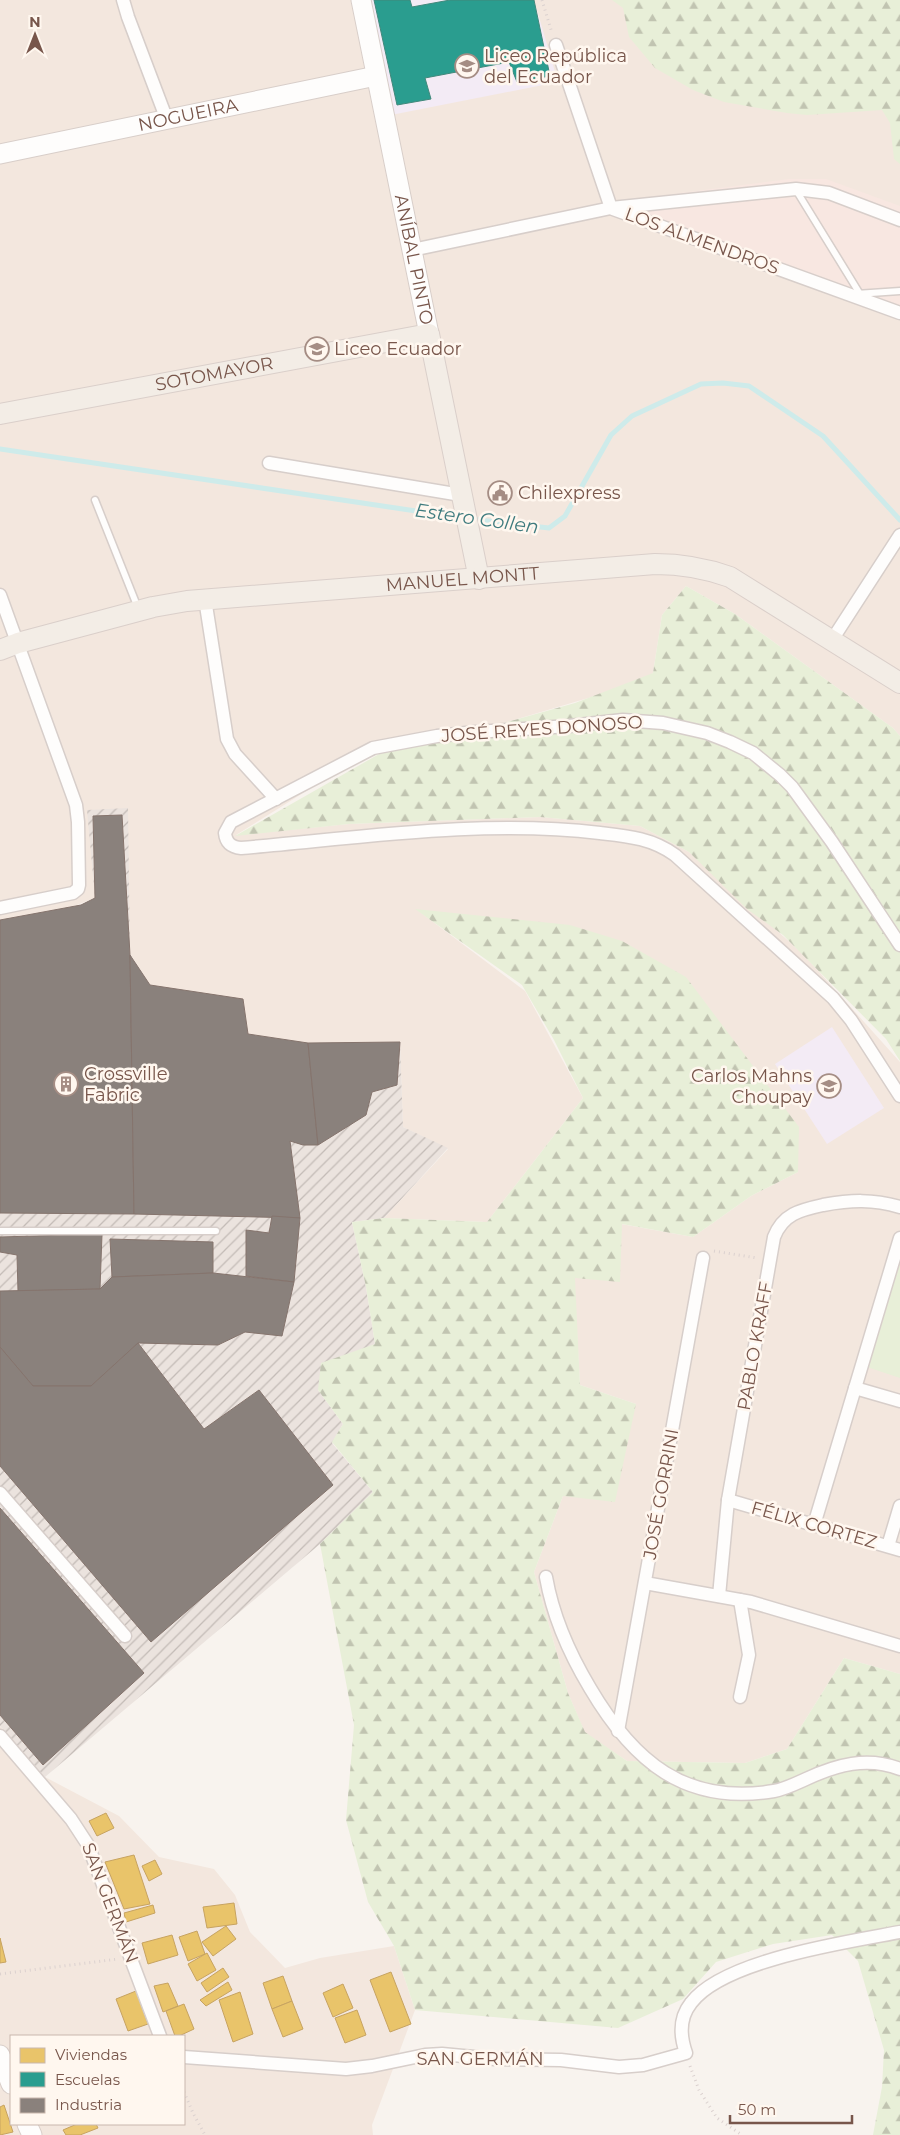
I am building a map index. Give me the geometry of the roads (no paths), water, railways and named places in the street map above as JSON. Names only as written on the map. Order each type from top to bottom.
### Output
[{"type":"main road","name":"SOTOMAYOR","points":[[0,414],[429,334]]},
{"type":"main road","name":"ANÍBAL PINTO","points":[[429,334],[479,579]]},
{"type":"main road","name":"MANUEL MONTT","points":[[9,646],[170,603],[655,564],[695,566],[713,571],[746,586],[900,684]]},
{"type":"street","points":[[123,0],[167,120]]},
{"type":"street","name":"ANÍBAL PINTO","points":[[361,0],[429,334]]},
{"type":"street","points":[[556,45],[611,208],[796,189],[829,193],[900,220]]},
{"type":"street","name":"NOGUEIRA","points":[[0,154],[376,76]]},
{"type":"street","name":"LOS ALMENDROS","points":[[412,250],[611,208],[900,312]]},
{"type":"street","points":[[269,464],[462,498]]},
{"type":"street","points":[[832,640],[898,538]]},
{"type":"street","points":[[0,595],[9,646],[76,805],[79,885],[78,889],[73,893],[0,908]]},
{"type":"street","points":[[205,599],[227,739],[236,754],[276,799]]},
{"type":"street","name":"JOSÉ REYES DONOSO","points":[[900,945],[832,842],[792,787],[780,775],[767,763],[742,747],[707,733],[663,722],[623,720],[560,727],[476,732],[405,741],[373,748],[228,825],[225,833],[228,843],[241,848],[502,827],[577,830],[641,838],[658,844],[675,855],[833,998],[851,1020],[900,1096]]},
{"type":"street","name":"PABLO KRAFF","points":[[719,1596],[728,1500],[777,1228],[791,1214],[800,1210],[855,1200],[875,1201],[900,1208]]},
{"type":"street","points":[[814,1525],[900,1238]]},
{"type":"street","name":"JOSÉ GORRINI","points":[[618,1731],[704,1258]]},
{"type":"street","points":[[855,1388],[900,1402]]},
{"type":"street","points":[[0,1493],[125,1636]]},
{"type":"street","name":"FÉLIX CORTEZ","points":[[728,1500],[894,1548]]},
{"type":"street","points":[[894,1548],[900,1506]]},
{"type":"street","points":[[546,1577],[555,1615],[570,1652],[595,1696],[618,1731],[637,1752],[660,1770],[685,1783],[720,1791],[773,1791],[785,1788],[835,1767],[858,1762],[884,1764],[900,1769]]},
{"type":"street","points":[[645,1583],[740,1600],[900,1646]]},
{"type":"street","points":[[740,1600],[748,1655],[740,1697]]},
{"type":"street","name":"SAN GERMÁN","points":[[0,1736],[83,1835],[93,1854],[160,2035]]},
{"type":"street","name":"SAN GERMÁN","points":[[185,2057],[346,2069],[372,2066],[425,2055],[561,2060],[619,2067],[643,2065],[686,2053],[682,2037],[683,2018],[691,2002],[715,1981],[735,1972],[784,1957],[900,1932]]},
{"type":"street","points":[[1,2060],[10,2082]]},
{"type":"lane","points":[[796,189],[854,294],[900,292]]},
{"type":"lane","points":[[96,500],[139,611]]},
{"type":"lane","points":[[0,1231],[216,1230]]},
{"type":"waterway","name":"Estero Collen","points":[[471,519],[549,528],[565,516],[611,435],[632,416],[701,384],[723,383],[749,386],[823,436],[900,520]]},
{"type":"waterway","name":"Estero Collen","points":[[0,449],[463,518]]},
{"type":"place","name":"Liceo República del Ecuador","points":[[467,66]]},
{"type":"place","name":"Liceo Ecuador","points":[[317,349]]},
{"type":"place","name":"Chilexpress","points":[[500,493]]},
{"type":"place","name":"Crossville Fabric","points":[[66,1084]]},
{"type":"place","name":"Carlos Mahns Choupay","points":[[829,1086]]}]
